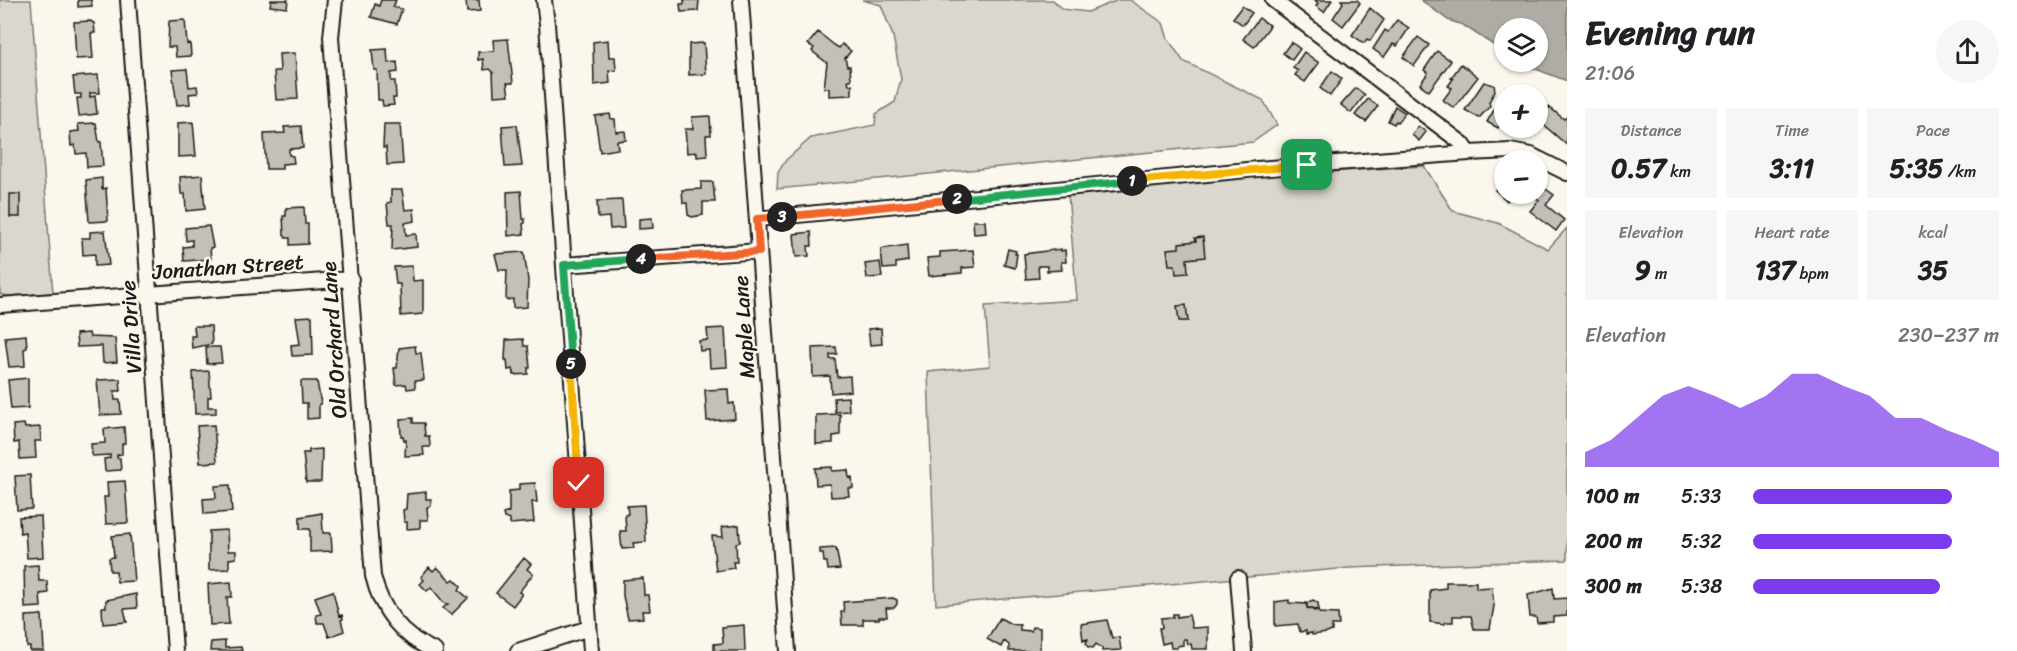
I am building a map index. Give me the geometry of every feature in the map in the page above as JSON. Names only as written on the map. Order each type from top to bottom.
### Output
[{"type":"street","name":"Villa Drive","points":[[128,0],[175,651]]},
{"type":"street","name":"Old Orchard Lane","points":[[335,0],[331,37],[373,576],[384,607],[397,625],[410,638],[435,651]]},
{"type":"street","points":[[544,0],[591,651]]},
{"type":"street","name":"Maple Lane","points":[[741,0],[788,651]]},
{"type":"street","points":[[1273,0],[1463,144],[1469,153]]},
{"type":"street","points":[[757,219],[1257,169],[1469,153],[1510,151],[1531,154],[1567,173]]},
{"type":"street","points":[[564,265],[759,252]]},
{"type":"street","name":"Jonathan Street","points":[[0,305],[351,279]]},
{"type":"street","points":[[1238,578],[1244,651]]},
{"type":"street","points":[[518,651],[589,628]]},
{"type":"shaded area","points":[[0,0],[31,0],[53,293],[8,296],[0,294]]},
{"type":"shaded area","points":[[862,0],[1053,0],[1062,9],[1088,12],[1118,0],[1130,0],[1163,23],[1168,39],[1183,61],[1263,100],[1277,125],[1253,142],[777,189],[778,172],[786,160],[811,138],[875,125],[876,114],[895,102],[901,79],[893,36],[881,5]]},
{"type":"shaded area","points":[[1421,0],[1567,0],[1567,81],[1543,72],[1548,72],[1548,18],[1494,18],[1494,45],[1463,25],[1448,20]]},
{"type":"shaded area","points":[[1424,166],[1453,211],[1498,223],[1548,249],[1567,228],[1567,560],[1349,568],[936,605],[928,372],[990,366],[985,306],[1077,300],[1068,194],[1249,177]]},
{"type":"building","points":[[78,0],[91,0],[92,6],[78,7]]},
{"type":"building","points":[[271,0],[288,0],[287,8],[270,6]]},
{"type":"building","points":[[381,0],[396,0],[393,7],[402,9],[397,24],[371,17],[375,4],[379,6]]},
{"type":"building","points":[[466,0],[479,0],[480,11],[467,12]]},
{"type":"building","points":[[684,0],[699,0],[698,11],[681,12],[680,4],[684,4]]},
{"type":"building","points":[[1314,0],[1332,0],[1324,12],[1316,6],[1318,3]]},
{"type":"building","points":[[1341,0],[1357,0],[1360,3],[1343,26],[1333,18],[1343,3]]},
{"type":"building","points":[[1242,6],[1252,13],[1243,25],[1233,18]]},
{"type":"building","points":[[1370,8],[1384,20],[1370,41],[1367,39],[1364,43],[1352,35]]},
{"type":"building","points":[[1259,18],[1270,26],[1254,47],[1243,39]]},
{"type":"building","points":[[185,20],[187,44],[190,43],[191,56],[176,57],[175,47],[168,47],[169,21]]},
{"type":"building","points":[[1397,20],[1409,28],[1397,46],[1393,44],[1384,57],[1373,49],[1385,30],[1388,32]]},
{"type":"building","points":[[74,22],[94,23],[95,33],[91,33],[93,58],[76,59]]},
{"type":"building","points":[[818,32],[839,48],[842,44],[851,51],[845,58],[847,66],[850,66],[851,80],[848,80],[849,85],[852,85],[852,95],[829,96],[829,88],[824,88],[827,63],[812,51],[814,48],[808,44]]},
{"type":"building","points":[[1418,37],[1429,45],[1414,66],[1403,57]]},
{"type":"building","points":[[508,39],[513,83],[507,83],[509,95],[494,96],[493,72],[490,69],[484,70],[483,59],[478,60],[478,52],[494,51],[493,40]]},
{"type":"building","points":[[608,40],[609,57],[615,57],[616,70],[609,71],[610,83],[594,85],[593,42]]},
{"type":"building","points":[[1291,42],[1300,49],[1292,60],[1283,53]]},
{"type":"building","points":[[704,43],[706,74],[689,75],[689,44]]},
{"type":"building","points":[[387,49],[388,63],[397,62],[398,72],[391,73],[391,81],[395,81],[394,105],[383,106],[382,100],[378,100],[377,70],[374,70],[372,50]]},
{"type":"building","points":[[1437,51],[1451,61],[1429,91],[1420,84],[1428,73],[1424,70]]},
{"type":"building","points":[[1304,52],[1319,63],[1305,82],[1295,75],[1298,71],[1293,68]]},
{"type":"building","points":[[295,53],[298,99],[276,100],[274,71],[280,71],[279,54]]},
{"type":"building","points":[[1461,64],[1478,77],[1454,108],[1443,100],[1452,88],[1448,86],[1453,79],[1451,78]]},
{"type":"building","points":[[187,69],[189,87],[197,86],[198,93],[189,94],[190,104],[177,105],[172,70]]},
{"type":"building","points":[[1332,71],[1342,79],[1330,96],[1320,88]]},
{"type":"building","points":[[98,75],[100,93],[90,93],[90,97],[95,96],[97,114],[79,116],[77,98],[81,98],[81,94],[75,94],[73,77]]},
{"type":"building","points":[[1484,82],[1494,85],[1490,106],[1479,118],[1465,110]]},
{"type":"building","points":[[1356,88],[1365,95],[1351,113],[1341,105]]},
{"type":"building","points":[[1368,99],[1378,106],[1366,122],[1355,115]]},
{"type":"building","points":[[1395,106],[1405,113],[1394,124],[1388,121]]},
{"type":"building","points":[[1548,108],[1564,119],[1567,117],[1567,145],[1548,129]]},
{"type":"building","points":[[1494,110],[1494,126],[1487,122]]},
{"type":"building","points":[[610,114],[611,119],[615,119],[616,132],[625,131],[626,140],[617,141],[618,149],[600,152],[595,116]]},
{"type":"building","points":[[710,116],[711,135],[706,135],[707,156],[697,157],[697,152],[687,153],[685,129],[693,129],[692,117]]},
{"type":"building","points":[[193,122],[196,156],[178,157],[178,123]]},
{"type":"building","points":[[96,123],[99,142],[101,142],[103,166],[87,167],[86,153],[76,154],[75,145],[71,146],[70,132],[79,131],[78,124]]},
{"type":"building","points":[[384,124],[400,124],[403,164],[387,165],[386,147],[383,148]]},
{"type":"building","points":[[517,125],[522,166],[505,167],[502,126]]},
{"type":"building","points":[[301,126],[303,148],[289,149],[289,155],[293,156],[294,163],[282,164],[282,169],[266,169],[264,134],[285,133],[284,127]]},
{"type":"building","points":[[1418,126],[1426,132],[1419,141],[1412,135]]},
{"type":"building","points":[[202,175],[205,209],[186,211],[185,194],[181,194],[180,177]]},
{"type":"building","points":[[102,178],[102,189],[106,188],[108,221],[89,222],[86,180]]},
{"type":"building","points":[[701,182],[713,182],[715,202],[703,202],[703,215],[692,217],[688,215],[687,203],[683,203],[682,190],[701,189]]},
{"type":"building","points":[[391,190],[402,190],[405,210],[414,209],[415,221],[405,223],[406,235],[416,234],[417,247],[392,250],[393,224],[389,224],[387,203],[391,202]]},
{"type":"building","points":[[521,191],[523,219],[525,219],[524,234],[508,236],[507,192]]},
{"type":"building","points":[[1548,191],[1554,195],[1548,202]]},
{"type":"building","points":[[10,194],[20,194],[20,217],[10,217]]},
{"type":"building","points":[[622,200],[624,228],[610,229],[609,217],[598,218],[597,201]]},
{"type":"building","points":[[1536,204],[1547,204],[1564,220],[1556,231],[1530,211]]},
{"type":"building","points":[[304,207],[305,224],[308,224],[308,244],[290,245],[290,238],[284,235],[283,216],[286,216],[286,208]]},
{"type":"building","points":[[652,218],[653,228],[639,229],[639,219]]},
{"type":"building","points":[[973,221],[985,221],[986,233],[974,234]]},
{"type":"building","points":[[209,226],[213,247],[210,248],[211,259],[184,261],[183,247],[192,246],[192,240],[186,241],[185,228]]},
{"type":"building","points":[[105,231],[109,265],[95,266],[95,254],[83,255],[82,238],[90,238],[90,232]]},
{"type":"building","points":[[811,232],[812,246],[808,246],[809,256],[796,257],[794,234]]},
{"type":"building","points":[[1203,237],[1205,257],[1187,259],[1188,273],[1176,274],[1175,265],[1169,265],[1167,249],[1179,248],[1179,243],[1196,241],[1195,238]]},
{"type":"building","points":[[907,245],[908,261],[896,263],[896,268],[883,269],[881,249]]},
{"type":"building","points":[[1008,249],[1016,251],[1015,268],[1004,265]]},
{"type":"building","points":[[1061,249],[1061,251],[1065,250],[1066,262],[1061,262],[1062,270],[1047,271],[1047,266],[1038,266],[1039,278],[1026,279],[1024,254]]},
{"type":"building","points":[[973,250],[975,267],[962,268],[962,273],[929,276],[927,258],[940,257],[940,252]]},
{"type":"building","points":[[524,252],[528,280],[527,307],[513,308],[513,299],[506,300],[507,270],[499,270],[495,254]]},
{"type":"building","points":[[880,262],[882,277],[867,278],[865,264]]},
{"type":"building","points":[[412,266],[413,281],[423,280],[423,314],[401,316],[400,284],[396,284],[394,267]]},
{"type":"building","points":[[1186,305],[1188,321],[1179,321],[1177,306]]},
{"type":"building","points":[[312,316],[313,355],[292,356],[291,345],[300,344],[296,317]]},
{"type":"building","points":[[194,326],[211,326],[212,344],[192,348],[191,336],[195,336]]},
{"type":"building","points":[[725,328],[727,367],[710,368],[709,350],[700,351],[699,341],[708,340],[707,329]]},
{"type":"building","points":[[881,328],[882,344],[870,345],[868,329]]},
{"type":"building","points":[[89,333],[90,337],[115,338],[117,362],[103,363],[102,346],[77,347],[76,334]]},
{"type":"building","points":[[26,335],[25,366],[9,367],[5,337]]},
{"type":"building","points":[[523,339],[524,346],[528,346],[530,368],[528,368],[528,374],[514,375],[513,369],[508,370],[507,360],[505,360],[506,340]]},
{"type":"building","points":[[415,346],[416,353],[421,353],[424,380],[415,381],[415,388],[407,389],[406,384],[396,385],[394,368],[397,368],[399,348]]},
{"type":"building","points":[[206,347],[220,347],[222,363],[207,364]]},
{"type":"building","points":[[836,347],[837,354],[830,355],[830,359],[835,359],[837,377],[850,376],[851,391],[831,393],[830,376],[813,377],[812,348]]},
{"type":"building","points":[[209,371],[211,397],[208,397],[208,407],[216,407],[216,413],[195,414],[193,372]]},
{"type":"building","points":[[28,378],[28,408],[11,409],[8,380]]},
{"type":"building","points":[[120,379],[121,391],[114,391],[115,400],[120,400],[121,414],[100,415],[97,380]]},
{"type":"building","points":[[301,381],[317,381],[321,404],[319,404],[319,418],[307,419],[307,403],[302,403]]},
{"type":"building","points":[[728,389],[729,404],[734,403],[735,419],[707,421],[705,390]]},
{"type":"building","points":[[848,397],[849,411],[835,412],[834,398]]},
{"type":"building","points":[[840,414],[840,435],[833,436],[833,443],[816,444],[816,415]]},
{"type":"building","points":[[413,418],[413,423],[424,423],[425,436],[429,436],[430,447],[423,447],[424,455],[405,456],[406,440],[401,436],[400,419]]},
{"type":"building","points":[[24,424],[25,428],[40,427],[41,441],[35,441],[36,458],[20,459],[19,442],[14,443],[13,425]]},
{"type":"building","points":[[214,425],[217,462],[200,463],[197,426]]},
{"type":"building","points":[[124,427],[125,443],[122,444],[122,454],[117,455],[117,458],[120,458],[121,470],[105,471],[104,459],[110,458],[110,455],[92,456],[91,444],[105,443],[104,429]]},
{"type":"building","points":[[322,449],[321,482],[306,482],[303,453]]},
{"type":"building","points":[[832,467],[832,471],[848,470],[849,478],[852,477],[853,488],[848,488],[849,496],[831,497],[830,484],[816,485],[815,468]]},
{"type":"building","points":[[30,475],[32,509],[17,510],[15,476]]},
{"type":"building","points":[[125,481],[128,523],[106,524],[104,497],[108,497],[107,482]]},
{"type":"building","points":[[535,483],[537,502],[532,502],[534,522],[510,524],[510,520],[504,518],[503,514],[509,512],[509,491],[519,490],[519,484]]},
{"type":"building","points":[[230,485],[232,512],[204,514],[203,499],[216,498],[215,486]]},
{"type":"building","points":[[426,492],[426,499],[431,499],[431,506],[427,507],[428,520],[420,520],[420,528],[407,529],[403,510],[406,509],[407,494]]},
{"type":"building","points":[[644,505],[646,542],[633,543],[634,548],[622,549],[620,531],[626,531],[627,506]]},
{"type":"building","points":[[322,513],[323,533],[331,533],[332,551],[310,552],[310,529],[300,529],[300,517]]},
{"type":"building","points":[[41,516],[43,557],[27,558],[25,532],[20,533],[19,517]]},
{"type":"building","points":[[739,525],[740,542],[736,543],[737,562],[733,562],[734,568],[716,571],[712,536],[723,537],[722,527]]},
{"type":"building","points":[[227,530],[228,551],[236,551],[236,558],[229,559],[229,569],[209,570],[209,531]]},
{"type":"building","points":[[130,534],[134,581],[117,582],[116,571],[110,571],[109,558],[114,557],[112,536]]},
{"type":"building","points":[[836,548],[840,569],[828,570],[827,562],[824,562],[820,549]]},
{"type":"building","points":[[524,558],[531,564],[527,569],[533,574],[519,592],[522,594],[513,606],[496,593]]},
{"type":"building","points":[[38,565],[39,581],[47,581],[48,593],[40,594],[41,607],[25,608],[24,566]]},
{"type":"building","points":[[429,567],[433,571],[437,567],[451,581],[454,579],[461,586],[459,590],[468,598],[451,615],[443,608],[448,604],[444,603],[431,587],[427,591],[420,584],[424,580],[421,577]]},
{"type":"building","points":[[643,578],[644,595],[648,595],[650,611],[642,611],[643,618],[628,619],[623,596],[623,580]]},
{"type":"building","points":[[231,582],[232,597],[227,597],[229,624],[210,625],[208,584]]},
{"type":"building","points":[[1446,582],[1476,582],[1476,588],[1492,587],[1494,606],[1490,629],[1474,629],[1471,616],[1453,616],[1453,622],[1445,622],[1445,624],[1430,622],[1430,590],[1446,588]]},
{"type":"building","points":[[1553,588],[1554,599],[1567,598],[1567,616],[1553,617],[1553,622],[1537,623],[1536,617],[1530,617],[1528,595]]},
{"type":"building","points":[[333,591],[339,616],[342,615],[344,631],[329,637],[324,623],[317,623],[316,615],[321,614],[315,597]]},
{"type":"building","points":[[136,594],[137,608],[124,609],[127,622],[103,624],[102,607],[106,607],[106,600]]},
{"type":"building","points":[[893,598],[897,600],[897,604],[894,608],[886,608],[887,617],[863,619],[863,625],[842,625],[843,602]]},
{"type":"building","points":[[1289,600],[1289,603],[1307,604],[1307,608],[1313,608],[1314,611],[1319,610],[1319,613],[1338,614],[1339,625],[1332,625],[1332,631],[1327,633],[1312,635],[1312,633],[1306,634],[1306,631],[1300,632],[1298,624],[1275,626],[1275,602]]},
{"type":"building","points":[[1313,600],[1318,603],[1319,610],[1307,608],[1306,603]]},
{"type":"building","points":[[1173,614],[1177,614],[1177,617],[1189,615],[1192,628],[1208,627],[1208,649],[1192,649],[1186,639],[1183,639],[1183,645],[1177,648],[1171,648],[1170,642],[1162,644],[1159,628],[1162,628],[1161,618],[1173,617]]},
{"type":"building","points":[[42,615],[44,651],[30,651],[30,647],[27,647],[26,616]]},
{"type":"building","points":[[1000,618],[1011,624],[1020,625],[1020,630],[1031,631],[1032,627],[1040,628],[1040,649],[1038,651],[1009,651],[1009,645],[1004,641],[1001,647],[987,639]]},
{"type":"building","points":[[1107,620],[1112,638],[1119,637],[1121,650],[1102,651],[1102,648],[1096,644],[1093,648],[1088,647],[1086,643],[1088,639],[1083,640],[1081,624]]},
{"type":"building","points":[[744,625],[745,651],[714,651],[714,644],[723,643],[722,627]]},
{"type":"building","points":[[225,641],[225,648],[241,647],[242,651],[210,651],[211,642]]},
{"type":"route","points":[[579,483],[564,265],[759,252],[757,219],[1307,165]]}]
